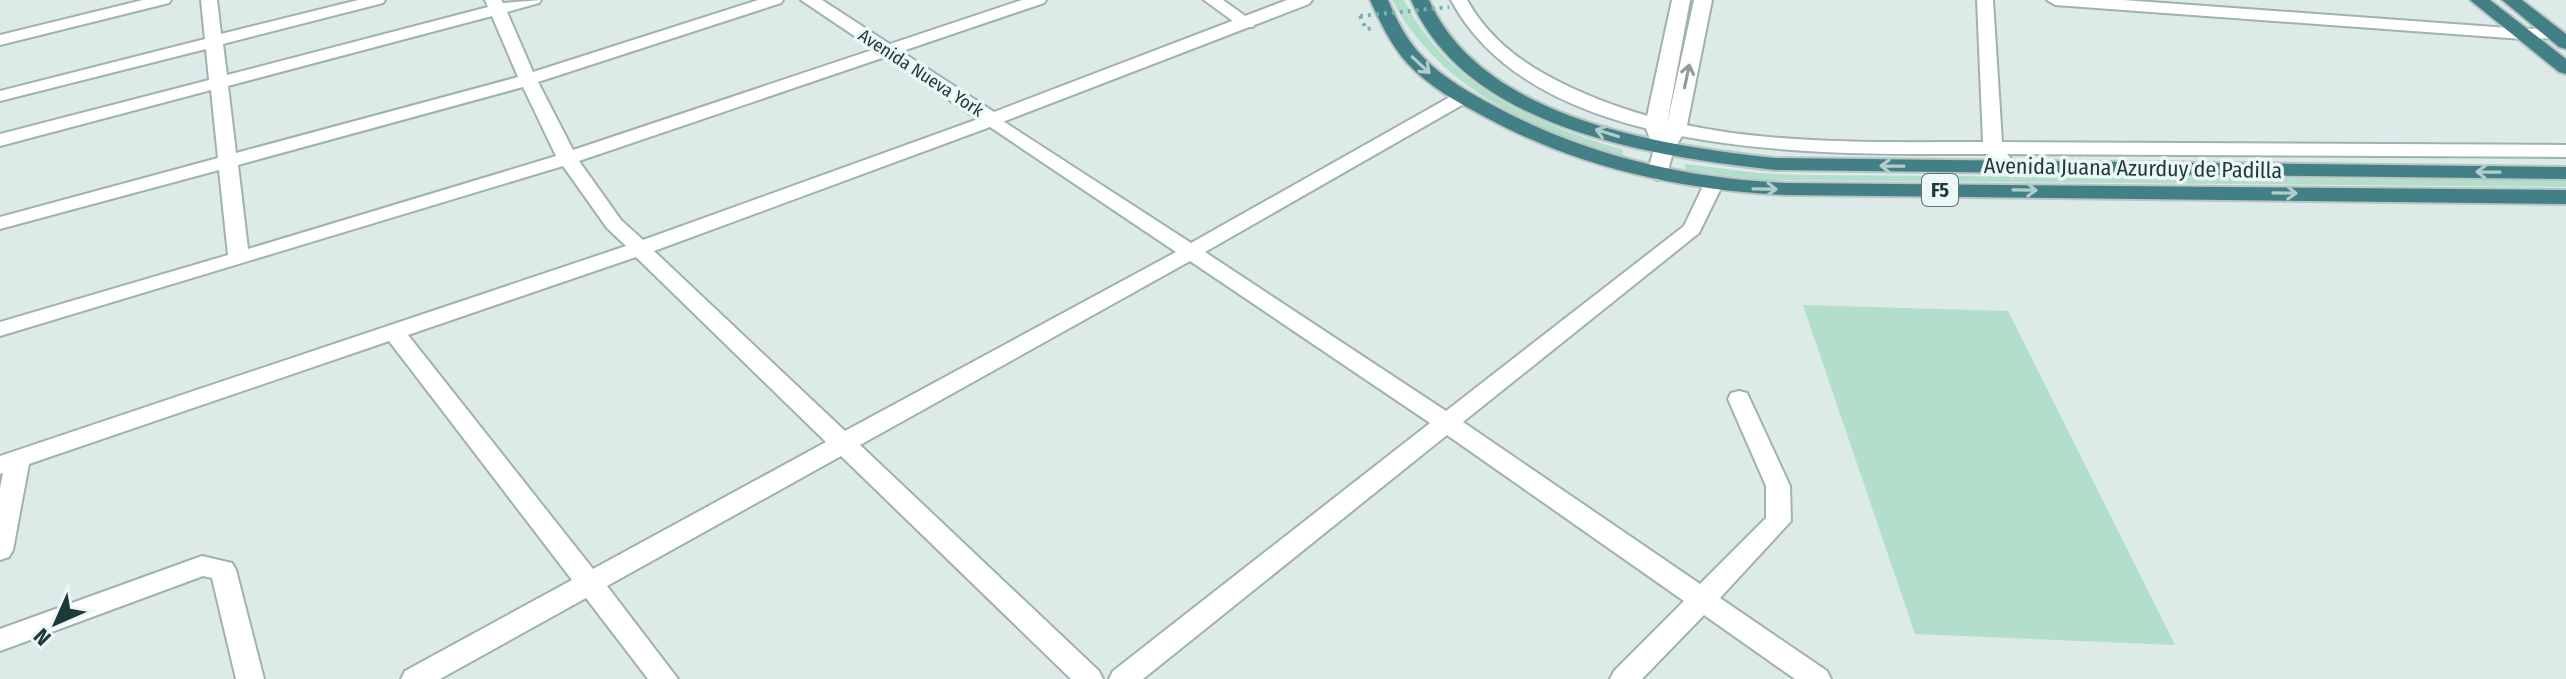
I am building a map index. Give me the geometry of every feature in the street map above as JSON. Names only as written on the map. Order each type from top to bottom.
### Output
[{"type":"highway","name":"Avenida Juana Azurduy de Padilla","points":[[1379,0],[1409,54],[1463,97],[1505,121],[1560,146],[1610,163],[1713,184],[1786,189],[2566,197]]},
{"type":"highway","name":"Avenida Juana Azurduy de Padilla","points":[[1420,0],[1435,32],[1448,49],[1478,74],[1547,112],[1664,149],[1775,164],[2566,173]]},
{"type":"highway","points":[[2479,0],[2566,68]]},
{"type":"highway","points":[[2511,0],[2560,38]]},
{"type":"street","points":[[0,40],[163,0]]},
{"type":"street","points":[[209,0],[239,258]]},
{"type":"street","points":[[0,96],[214,44],[377,0]]},
{"type":"street","points":[[0,140],[496,5],[533,0]]},
{"type":"street","points":[[0,223],[528,80],[775,0]]},
{"type":"street","name":"Avenida Nueva York","points":[[810,0],[992,120]]},
{"type":"street","points":[[0,329],[567,158],[1038,0]]},
{"type":"street","points":[[1212,0],[1247,23]]},
{"type":"street","points":[[1664,149],[1655,126],[1681,0]]},
{"type":"street","points":[[1657,174],[1664,149],[1676,130],[1703,0]]},
{"type":"street","points":[[1985,0],[1993,148],[2007,167]]},
{"type":"street","points":[[2055,0],[2560,38]]},
{"type":"street","points":[[0,550],[9,462],[639,249],[992,120],[1304,1]]},
{"type":"street","points":[[1454,4],[1505,57],[1559,88],[1608,110],[1655,126],[1735,141],[1993,148],[2566,151]]},
{"type":"street","points":[[496,5],[528,80],[567,158],[614,224],[1089,679]]},
{"type":"street","points":[[415,679],[1191,252],[1463,97]]},
{"type":"street","points":[[992,120],[1447,423],[1817,679]]},
{"type":"street","points":[[1123,679],[1692,229],[1713,184]]},
{"type":"street","points":[[394,332],[664,679]]},
{"type":"street","points":[[1624,679],[1778,521],[1778,486],[1739,399]]},
{"type":"street","points":[[0,640],[202,566],[223,570],[250,679]]},
{"type":"path","points":[[1366,29],[1360,16],[1454,4]]},
{"type":"green space","points":[[1392,0],[1404,0],[1422,30],[1444,56],[1497,98],[1558,128],[1623,150],[1622,156],[1521,118],[1461,81],[1435,58],[1412,31]]},
{"type":"green space","points":[[1685,164],[1800,175],[2566,180],[2566,187],[1763,180],[1685,170]]},
{"type":"green space","points":[[1803,305],[2008,311],[2175,645],[1915,634]]}]
